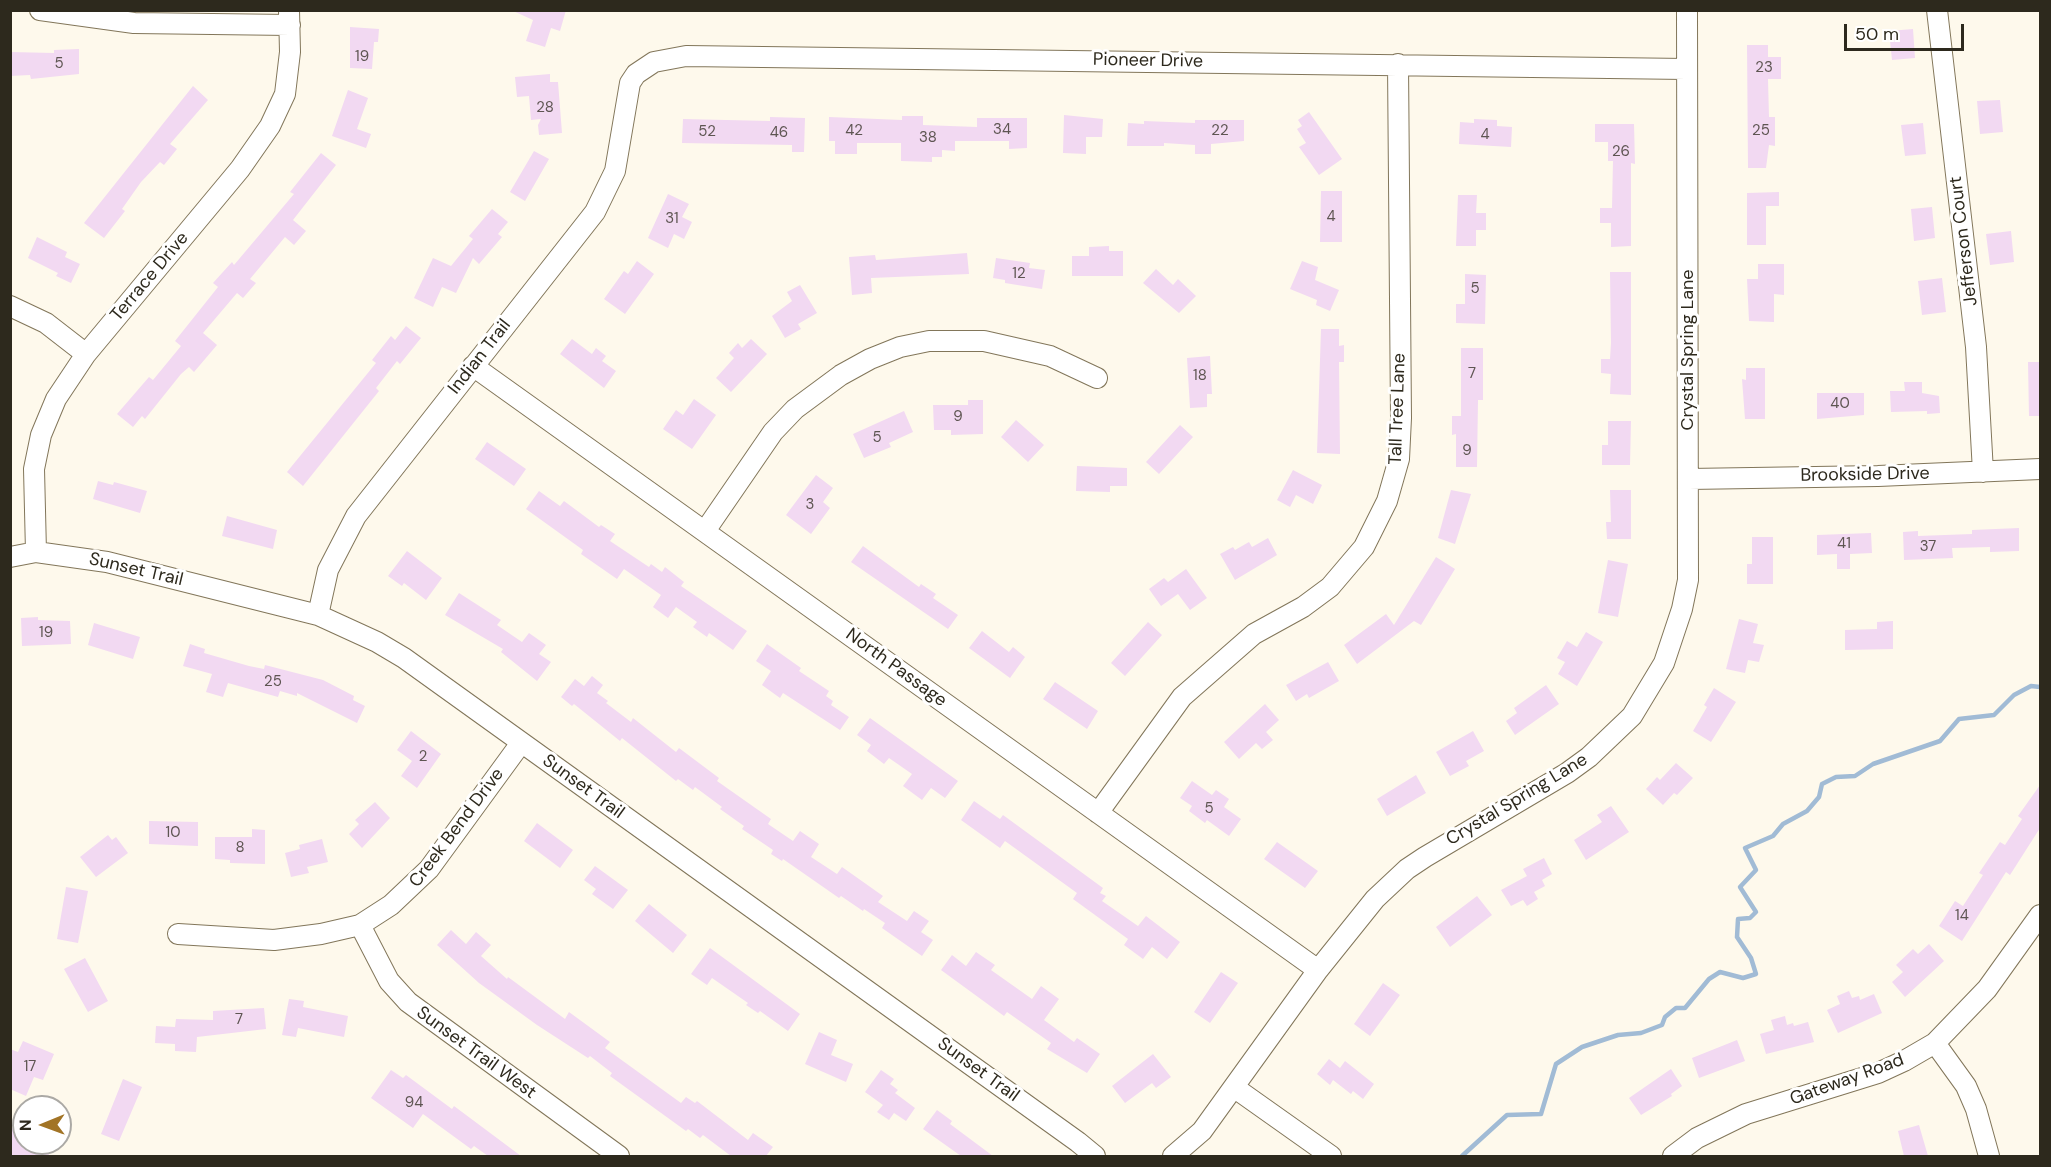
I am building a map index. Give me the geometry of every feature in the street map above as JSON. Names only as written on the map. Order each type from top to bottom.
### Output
[{"type":"street","points":[[40,10],[134,23],[289,18]]},
{"type":"street","name":"Crystal Spring Lane","points":[[1173,1156],[1202,1131],[1360,915],[1407,869],[1567,773],[1612,737],[1632,716],[1664,663],[1682,609],[1688,580],[1687,10]]},
{"type":"street","name":"Jefferson Court","points":[[1937,10],[1976,346],[1983,472]]},
{"type":"street","name":"Terrace Drive","points":[[36,552],[34,469],[41,435],[56,399],[86,354],[240,169],[270,126],[285,94],[289,18]]},
{"type":"street","name":"Pioneer Drive","points":[[627,93],[636,74],[654,62],[686,56],[1398,63],[1686,69]]},
{"type":"street","name":"Tall Tree Lane","points":[[1098,813],[1182,697],[1254,634],[1303,608],[1330,587],[1364,547],[1387,501],[1399,459],[1401,418],[1398,63]]},
{"type":"street","name":"Indian Trail","points":[[318,615],[328,570],[356,516],[595,212],[615,171],[625,123],[627,93]]},
{"type":"street","points":[[10,306],[46,323],[86,354]]},
{"type":"street","points":[[705,531],[773,432],[795,409],[841,375],[879,355],[929,340],[984,341],[1050,356],[1097,378]]},
{"type":"street","name":"North Passage","points":[[473,366],[1318,970]]},
{"type":"street","name":"Brookside Drive","points":[[1689,479],[2040,469]]},
{"type":"street","name":"Sunset Trail","points":[[10,557],[36,552],[106,561],[318,615],[377,642],[404,658],[1095,1156]]},
{"type":"street","name":"Creek Bend Drive","points":[[178,934],[274,940],[321,934],[360,925],[391,905],[429,869],[521,743]]},
{"type":"street","name":"Gateway Road","points":[[1673,1156],[1697,1138],[1746,1114],[1878,1073],[1904,1062],[1935,1043],[1987,989],[2040,915]]},
{"type":"street","name":"Sunset Trail West","points":[[360,925],[389,981],[408,1002],[619,1156]]},
{"type":"street","points":[[1935,1043],[1966,1086],[1976,1109],[1989,1156]]},
{"type":"street","points":[[1235,1088],[1331,1156]]},
{"type":"building","points":[[511,10],[566,10],[560,31],[551,28],[545,47],[526,41],[533,20]]},
{"type":"building","points":[[350,27],[379,29],[378,42],[374,42],[372,69],[350,68]]},
{"type":"building","points":[[1913,29],[1915,58],[1892,60],[1889,31]]},
{"type":"building","points":[[1747,45],[1768,45],[1768,57],[1781,57],[1781,79],[1768,79],[1769,117],[1775,117],[1775,146],[1769,145],[1766,168],[1748,168]]},
{"type":"building","points":[[79,49],[79,74],[31,79],[30,75],[10,76],[10,52],[54,53],[54,50]]},
{"type":"building","points":[[550,74],[550,82],[558,82],[562,133],[539,135],[538,125],[541,119],[531,120],[529,96],[517,97],[515,77]]},
{"type":"building","points":[[193,86],[208,100],[170,144],[177,149],[164,165],[160,162],[141,182],[122,209],[125,211],[104,238],[84,223]]},
{"type":"building","points":[[348,90],[368,98],[357,129],[371,134],[366,148],[332,136]]},
{"type":"building","points":[[2000,100],[2003,132],[1980,134],[1977,101]]},
{"type":"building","points":[[1309,112],[1342,159],[1319,175],[1299,147],[1306,143],[1297,129],[1302,126],[1298,120]]},
{"type":"building","points":[[1064,115],[1103,119],[1102,137],[1086,137],[1086,154],[1063,153]]},
{"type":"building","points":[[902,116],[923,116],[923,125],[977,127],[977,118],[1027,118],[1027,148],[1009,149],[1009,141],[955,141],[955,151],[942,150],[942,157],[932,157],[932,162],[901,161],[901,143],[857,143],[857,154],[835,154],[835,141],[829,141],[829,117],[902,120]]},
{"type":"building","points":[[770,117],[805,118],[804,152],[792,152],[792,145],[682,143],[683,119],[770,121]]},
{"type":"building","points":[[1474,119],[1497,120],[1497,126],[1512,127],[1511,147],[1459,144],[1460,122],[1474,123]]},
{"type":"building","points":[[1195,120],[1244,120],[1244,141],[1211,144],[1211,154],[1195,154],[1195,145],[1164,143],[1164,146],[1127,146],[1128,123],[1144,124],[1144,121],[1195,123]]},
{"type":"building","points":[[1923,123],[1926,154],[1905,156],[1901,125]]},
{"type":"building","points":[[1595,124],[1634,124],[1635,164],[1631,163],[1631,246],[1611,247],[1611,223],[1600,223],[1600,208],[1612,208],[1613,161],[1608,161],[1608,142],[1595,142]]},
{"type":"building","points":[[534,151],[549,159],[525,201],[510,192]]},
{"type":"building","points":[[321,153],[336,165],[293,220],[306,231],[294,245],[285,237],[250,279],[256,283],[243,298],[237,293],[203,333],[217,345],[194,372],[189,367],[181,374],[145,419],[142,416],[133,427],[117,414],[149,377],[153,380],[181,346],[175,341],[218,287],[213,283],[232,262],[234,265],[294,194],[290,192]]},
{"type":"building","points":[[1321,191],[1342,191],[1342,242],[1320,242]]},
{"type":"building","points":[[1779,192],[1779,206],[1766,206],[1766,245],[1747,245],[1747,193]]},
{"type":"building","points":[[668,194],[689,204],[682,217],[692,222],[684,239],[674,234],[668,248],[648,238]]},
{"type":"building","points":[[1458,195],[1477,195],[1476,213],[1486,213],[1486,230],[1476,230],[1476,246],[1456,246]]},
{"type":"building","points":[[1932,207],[1935,238],[1914,241],[1911,209]]},
{"type":"building","points":[[492,209],[508,222],[498,234],[502,237],[479,264],[473,258],[456,293],[442,287],[433,307],[414,298],[433,258],[451,266],[473,239],[469,236]]},
{"type":"building","points":[[2011,231],[2014,262],[1990,265],[1986,234]]},
{"type":"building","points":[[37,237],[67,252],[65,257],[80,264],[71,283],[56,276],[58,273],[28,258]]},
{"type":"building","points":[[1109,246],[1109,251],[1123,251],[1123,276],[1072,276],[1072,256],[1089,256],[1089,247]]},
{"type":"building","points":[[967,253],[969,274],[871,278],[872,293],[852,295],[849,257],[875,255],[876,260]]},
{"type":"building","points":[[996,258],[1030,263],[1029,268],[1045,270],[1042,289],[1005,283],[1005,280],[993,278]]},
{"type":"building","points":[[637,261],[654,274],[625,314],[604,299],[624,271],[628,274]]},
{"type":"building","points":[[1302,261],[1318,267],[1315,280],[1339,290],[1330,311],[1316,305],[1317,300],[1290,289]]},
{"type":"building","points":[[1758,264],[1784,264],[1784,295],[1774,294],[1774,322],[1749,321],[1747,279],[1758,279]]},
{"type":"building","points":[[1156,269],[1173,285],[1178,279],[1196,296],[1179,313],[1143,283]]},
{"type":"building","points":[[1610,272],[1631,272],[1631,395],[1610,394],[1611,374],[1601,373],[1601,359],[1610,359]]},
{"type":"building","points":[[1465,274],[1486,275],[1485,324],[1456,323],[1456,304],[1465,304]]},
{"type":"building","points":[[1942,278],[1946,312],[1922,315],[1918,281]]},
{"type":"building","points":[[800,285],[817,313],[798,324],[801,329],[785,338],[772,316],[792,301],[787,292]]},
{"type":"building","points":[[406,326],[421,338],[400,364],[397,361],[376,388],[379,391],[303,486],[287,472],[376,363],[372,360],[391,336],[395,340]]},
{"type":"building","points":[[1321,329],[1339,329],[1339,346],[1344,345],[1344,362],[1339,362],[1340,454],[1317,453]]},
{"type":"building","points":[[572,339],[592,354],[596,348],[606,356],[602,361],[616,371],[604,388],[560,354]]},
{"type":"building","points":[[751,339],[767,354],[731,392],[716,378],[734,358],[729,353],[738,343],[742,348]]},
{"type":"building","points":[[1461,348],[1483,348],[1483,400],[1478,400],[1477,467],[1456,467],[1456,434],[1452,435],[1452,416],[1461,416]]},
{"type":"building","points":[[1210,356],[1212,394],[1207,394],[1207,407],[1190,408],[1187,358]]},
{"type":"building","points":[[2028,362],[2040,362],[2040,416],[2029,416]]},
{"type":"building","points":[[1746,368],[1765,368],[1765,419],[1745,419],[1742,379],[1746,380]]},
{"type":"building","points":[[1904,382],[1922,382],[1922,393],[1939,396],[1940,413],[1891,412],[1890,391],[1905,391]]},
{"type":"building","points":[[1817,393],[1864,393],[1864,415],[1817,419]]},
{"type":"building","points":[[694,399],[716,415],[692,449],[663,429],[676,410],[683,415]]},
{"type":"building","points":[[968,400],[983,400],[983,434],[951,435],[951,430],[934,430],[933,405],[968,405]]},
{"type":"building","points":[[904,411],[913,432],[889,443],[891,447],[864,458],[853,434]]},
{"type":"building","points":[[1016,420],[1044,445],[1028,462],[1001,437]]},
{"type":"building","points":[[1608,421],[1631,421],[1630,465],[1602,465],[1602,445],[1608,445]]},
{"type":"building","points":[[1180,425],[1193,437],[1159,474],[1146,462]]},
{"type":"building","points":[[487,442],[526,469],[514,486],[475,459]]},
{"type":"building","points":[[1077,466],[1127,468],[1127,486],[1110,486],[1110,492],[1076,491]]},
{"type":"building","points":[[1293,470],[1322,485],[1313,504],[1296,495],[1290,507],[1277,500]]},
{"type":"building","points":[[816,475],[833,488],[823,502],[830,508],[811,534],[786,515]]},
{"type":"building","points":[[98,481],[113,485],[114,482],[147,491],[140,513],[93,499]]},
{"type":"building","points":[[1451,490],[1471,494],[1455,544],[1438,538]]},
{"type":"building","points":[[1610,490],[1631,490],[1631,539],[1607,539],[1606,522],[1611,522]]},
{"type":"building","points":[[539,491],[560,506],[564,501],[599,527],[601,525],[615,534],[610,541],[649,567],[651,564],[662,572],[665,567],[684,582],[681,586],[747,631],[733,650],[709,633],[707,637],[693,627],[697,622],[676,607],[668,618],[653,607],[661,595],[624,569],[617,579],[581,554],[583,550],[526,509]]},
{"type":"building","points":[[227,516],[277,530],[273,549],[222,536]]},
{"type":"building","points":[[2019,528],[2019,551],[1990,552],[1990,547],[1952,548],[1953,558],[1904,560],[1903,532],[1918,531],[1918,536],[1972,534],[1972,530]]},
{"type":"building","points":[[1871,533],[1872,553],[1850,554],[1850,569],[1837,569],[1837,554],[1817,555],[1817,535]]},
{"type":"building","points":[[1752,537],[1773,537],[1773,584],[1747,584],[1747,564],[1752,564]]},
{"type":"building","points":[[1268,538],[1277,555],[1235,580],[1220,554],[1233,547],[1235,550],[1249,542],[1252,547]]},
{"type":"building","points":[[863,546],[919,587],[921,584],[936,594],[933,598],[958,615],[948,629],[851,562]]},
{"type":"building","points":[[407,551],[442,578],[426,600],[404,583],[402,586],[388,576]]},
{"type":"building","points":[[1436,557],[1455,569],[1421,625],[1414,621],[1357,664],[1344,645],[1386,614],[1394,625]]},
{"type":"building","points":[[1608,560],[1628,564],[1618,617],[1598,613]]},
{"type":"building","points":[[1186,569],[1207,598],[1190,610],[1178,594],[1161,606],[1149,589],[1164,578],[1168,582]]},
{"type":"building","points":[[459,593],[501,620],[497,625],[522,642],[529,633],[546,645],[539,654],[551,662],[537,681],[501,652],[503,649],[445,615]]},
{"type":"building","points":[[38,617],[38,620],[70,621],[71,644],[22,646],[21,618]]},
{"type":"building","points":[[1739,619],[1758,624],[1753,643],[1764,645],[1759,662],[1748,660],[1745,673],[1726,669]]},
{"type":"building","points":[[1893,621],[1893,649],[1845,650],[1845,630],[1877,629],[1877,622]]},
{"type":"building","points":[[1148,622],[1162,635],[1125,676],[1111,663]]},
{"type":"building","points":[[94,623],[140,637],[133,659],[88,645]]},
{"type":"building","points":[[982,631],[1009,652],[1013,647],[1025,657],[1010,678],[969,648]]},
{"type":"building","points":[[1586,632],[1603,642],[1577,686],[1558,674],[1565,662],[1557,658],[1567,641],[1577,647]]},
{"type":"building","points":[[190,644],[205,649],[204,653],[249,666],[264,669],[265,665],[323,680],[354,696],[353,700],[365,706],[357,723],[297,693],[297,696],[280,691],[278,697],[228,683],[223,697],[206,692],[212,674],[183,666]]},
{"type":"building","points":[[767,644],[801,668],[799,671],[829,691],[826,696],[833,701],[831,705],[849,717],[840,730],[783,693],[780,698],[762,685],[771,671],[756,661]]},
{"type":"building","points":[[1328,662],[1339,681],[1309,698],[1307,694],[1296,701],[1286,685]]},
{"type":"building","points":[[592,676],[603,685],[597,693],[608,701],[606,703],[631,722],[633,718],[676,752],[679,748],[719,778],[717,781],[771,819],[768,824],[793,841],[800,831],[819,844],[811,857],[837,874],[842,867],[883,896],[878,902],[907,921],[914,911],[929,921],[921,932],[933,940],[922,956],[882,928],[885,923],[841,896],[839,898],[783,859],[782,861],[771,854],[773,850],[742,829],[744,826],[720,809],[722,807],[695,787],[693,790],[678,779],[676,781],[622,738],[620,741],[574,704],[572,706],[561,697],[575,679],[584,686]]},
{"type":"building","points":[[1055,682],[1098,711],[1087,729],[1043,699]]},
{"type":"building","points":[[1546,685],[1559,704],[1515,735],[1506,721],[1517,713],[1514,708]]},
{"type":"building","points":[[1714,688],[1736,702],[1711,742],[1693,731],[1707,707],[1704,705]]},
{"type":"building","points":[[1265,704],[1279,720],[1266,732],[1273,740],[1262,749],[1256,743],[1239,759],[1224,742]]},
{"type":"building","points":[[870,718],[958,781],[945,798],[931,788],[922,800],[903,786],[912,774],[889,758],[884,764],[867,751],[871,745],[857,735]]},
{"type":"building","points":[[411,731],[441,754],[417,788],[401,776],[412,761],[397,750]]},
{"type":"building","points":[[1473,731],[1484,751],[1466,761],[1469,766],[1450,776],[1436,752]]},
{"type":"building","points":[[1676,763],[1693,778],[1677,795],[1674,793],[1663,805],[1646,789],[1657,777],[1660,780]]},
{"type":"building","points":[[1416,775],[1426,793],[1387,816],[1377,799]]},
{"type":"building","points":[[1192,781],[1212,795],[1216,790],[1229,799],[1224,807],[1241,819],[1229,836],[1207,820],[1205,823],[1189,811],[1192,806],[1180,798]]},
{"type":"building","points":[[2040,785],[2040,828],[2010,875],[2006,872],[1962,941],[1939,926],[1955,901],[1963,906],[1983,875],[1979,873],[2000,842],[2005,845],[2022,819],[2018,816]]},
{"type":"building","points":[[974,801],[1000,819],[1003,815],[1103,888],[1100,893],[1106,896],[1102,901],[1138,926],[1146,916],[1180,942],[1167,959],[1152,947],[1143,959],[1124,945],[1128,939],[1073,899],[1077,893],[1005,841],[1000,848],[961,820]]},
{"type":"building","points":[[375,802],[390,818],[362,848],[349,834],[359,824],[355,820]]},
{"type":"building","points":[[1611,806],[1629,832],[1586,860],[1574,840],[1602,822],[1597,815]]},
{"type":"building","points":[[149,821],[198,822],[198,846],[149,844]]},
{"type":"building","points":[[537,823],[573,850],[560,868],[524,841]]},
{"type":"building","points":[[252,829],[265,830],[265,864],[230,863],[230,860],[215,859],[215,837],[252,837]]},
{"type":"building","points":[[108,835],[112,840],[116,837],[128,853],[96,877],[80,857]]},
{"type":"building","points":[[322,839],[328,862],[307,867],[309,873],[291,877],[285,853],[300,849],[299,845]]},
{"type":"building","points":[[1277,842],[1318,871],[1305,888],[1264,859]]},
{"type":"building","points":[[1544,858],[1552,874],[1542,880],[1545,886],[1534,892],[1538,899],[1527,906],[1523,900],[1511,906],[1501,890],[1527,876],[1523,869]]},
{"type":"building","points":[[595,866],[628,890],[613,909],[592,894],[596,889],[584,880]]},
{"type":"building","points":[[66,887],[88,891],[78,943],[57,939]]},
{"type":"building","points":[[1477,896],[1492,915],[1450,947],[1436,927]]},
{"type":"building","points":[[649,904],[687,935],[673,953],[635,921]]},
{"type":"building","points":[[451,930],[466,944],[476,932],[491,945],[481,956],[507,979],[508,977],[565,1019],[569,1012],[610,1042],[605,1048],[681,1103],[686,1097],[695,1103],[697,1101],[748,1140],[753,1133],[773,1147],[766,1156],[731,1156],[703,1135],[700,1138],[688,1129],[686,1131],[610,1076],[612,1073],[590,1056],[588,1058],[537,1025],[479,983],[437,945]]},
{"type":"building","points":[[1929,944],[1944,961],[1905,997],[1892,982],[1903,972],[1896,965],[1913,949],[1918,954]]},
{"type":"building","points":[[710,948],[800,1014],[788,1031],[760,1011],[758,1013],[746,1005],[748,1003],[712,978],[707,985],[691,974]]},
{"type":"building","points":[[976,952],[995,965],[991,970],[1032,999],[1041,986],[1059,999],[1044,1020],[1074,1042],[1077,1038],[1100,1054],[1087,1073],[1047,1049],[1051,1043],[1007,1012],[1004,1016],[941,970],[952,955],[966,966]]},
{"type":"building","points":[[85,958],[108,1001],[88,1012],[64,969]]},
{"type":"building","points":[[1221,972],[1238,983],[1210,1023],[1194,1012]]},
{"type":"building","points":[[1383,983],[1400,995],[1370,1036],[1354,1024]]},
{"type":"building","points":[[1849,991],[1852,998],[1859,996],[1860,1000],[1874,994],[1882,1013],[1838,1033],[1827,1010],[1840,1004],[1837,996]]},
{"type":"building","points":[[289,999],[304,1001],[303,1007],[348,1016],[344,1037],[298,1028],[296,1037],[282,1035]]},
{"type":"building","points":[[264,1008],[266,1029],[197,1037],[196,1052],[175,1051],[175,1044],[155,1043],[156,1026],[175,1027],[176,1019],[213,1020],[213,1011]]},
{"type":"building","points":[[1785,1016],[1787,1025],[1793,1023],[1794,1026],[1808,1022],[1814,1042],[1766,1054],[1760,1034],[1774,1030],[1771,1020]]},
{"type":"building","points":[[819,1032],[837,1040],[831,1055],[853,1064],[846,1082],[805,1064]]},
{"type":"building","points":[[1737,1040],[1745,1061],[1699,1078],[1692,1058]]},
{"type":"building","points":[[23,1041],[54,1054],[43,1080],[34,1077],[26,1095],[10,1089],[10,1049],[18,1052]]},
{"type":"building","points":[[1153,1054],[1171,1077],[1156,1088],[1152,1083],[1125,1103],[1112,1086]]},
{"type":"building","points":[[1329,1059],[1340,1068],[1345,1061],[1374,1084],[1363,1099],[1353,1091],[1351,1094],[1333,1080],[1330,1085],[1317,1074]]},
{"type":"building","points":[[1671,1069],[1682,1086],[1671,1094],[1672,1096],[1641,1115],[1629,1098]]},
{"type":"building","points":[[391,1070],[403,1078],[406,1075],[452,1109],[454,1106],[521,1156],[488,1156],[474,1146],[471,1149],[423,1114],[413,1128],[371,1098]]},
{"type":"building","points":[[881,1070],[894,1079],[890,1084],[898,1090],[895,1093],[915,1108],[906,1121],[894,1113],[889,1120],[877,1112],[883,1105],[865,1092]]},
{"type":"building","points":[[123,1079],[142,1087],[119,1141],[101,1134]]},
{"type":"building","points":[[937,1110],[952,1121],[950,1124],[993,1156],[961,1156],[923,1129]]},
{"type":"building","points":[[1919,1125],[1928,1156],[1904,1156],[1898,1131]]},
{"type":"building","points":[[10,1127],[12,1128],[12,1155],[48,1155],[48,1156],[10,1156]]},
{"type":"waterway","points":[[1462,1156],[1507,1115],[1541,1114],[1556,1064],[1582,1047],[1618,1035],[1641,1033],[1662,1025],[1665,1017],[1676,1008],[1685,1008],[1709,979],[1720,972],[1743,978],[1756,974],[1751,958],[1737,937],[1738,919],[1750,918],[1756,912],[1740,887],[1756,870],[1745,848],[1773,836],[1783,824],[1807,811],[1819,797],[1822,784],[1836,777],[1855,776],[1873,764],[1940,741],[1959,719],[1994,715],[2014,695],[2031,686],[2040,687]]}]
